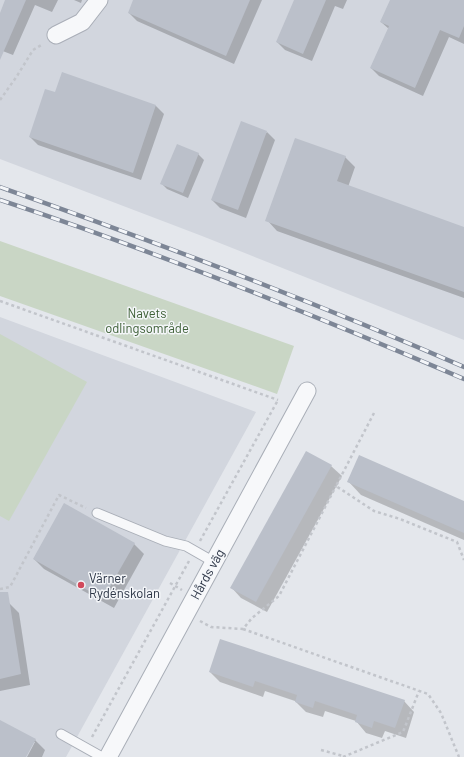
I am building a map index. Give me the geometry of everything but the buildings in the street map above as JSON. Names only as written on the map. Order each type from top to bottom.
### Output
[{"type":"street","points":[[56,35],[82,22],[98,0]]},
{"type":"street","name":"Hårds väg","points":[[108,757],[307,391]]},
{"type":"lane","points":[[97,513],[165,541],[186,546],[214,562]]},
{"type":"lane","points":[[61,734],[102,757]]},
{"type":"path","points":[[0,100],[33,50],[56,35]]},
{"type":"path","points":[[0,301],[298,407]]},
{"type":"path","points":[[86,748],[278,400]]},
{"type":"path","points":[[243,629],[252,618],[279,596],[374,413]]},
{"type":"path","points":[[336,486],[374,511],[400,519],[457,542],[464,560]]},
{"type":"path","points":[[0,589],[10,587],[59,495],[97,513]]},
{"type":"path","points":[[199,620],[211,627],[243,629],[428,694],[441,713],[459,757]]},
{"type":"path","points":[[321,750],[343,756],[403,732],[418,691]]},
{"type":"shaded area","points":[[0,0],[464,0],[464,340],[202,236],[0,159]]},
{"type":"shaded area","name":"Värner Rydénskolan","points":[[0,317],[256,412],[66,757],[0,757]]},
{"type":"green space","name":"Navets odlingsområde","points":[[0,241],[294,346],[277,394],[0,296]]},
{"type":"green space","points":[[0,334],[87,382],[9,521],[0,516]]},
{"type":"railway","points":[[0,187],[234,273],[464,367]]},
{"type":"railway","points":[[0,200],[176,262],[464,379]]},
{"type":"place","name":"Värner Rydénskolan","points":[[81,585]]}]
